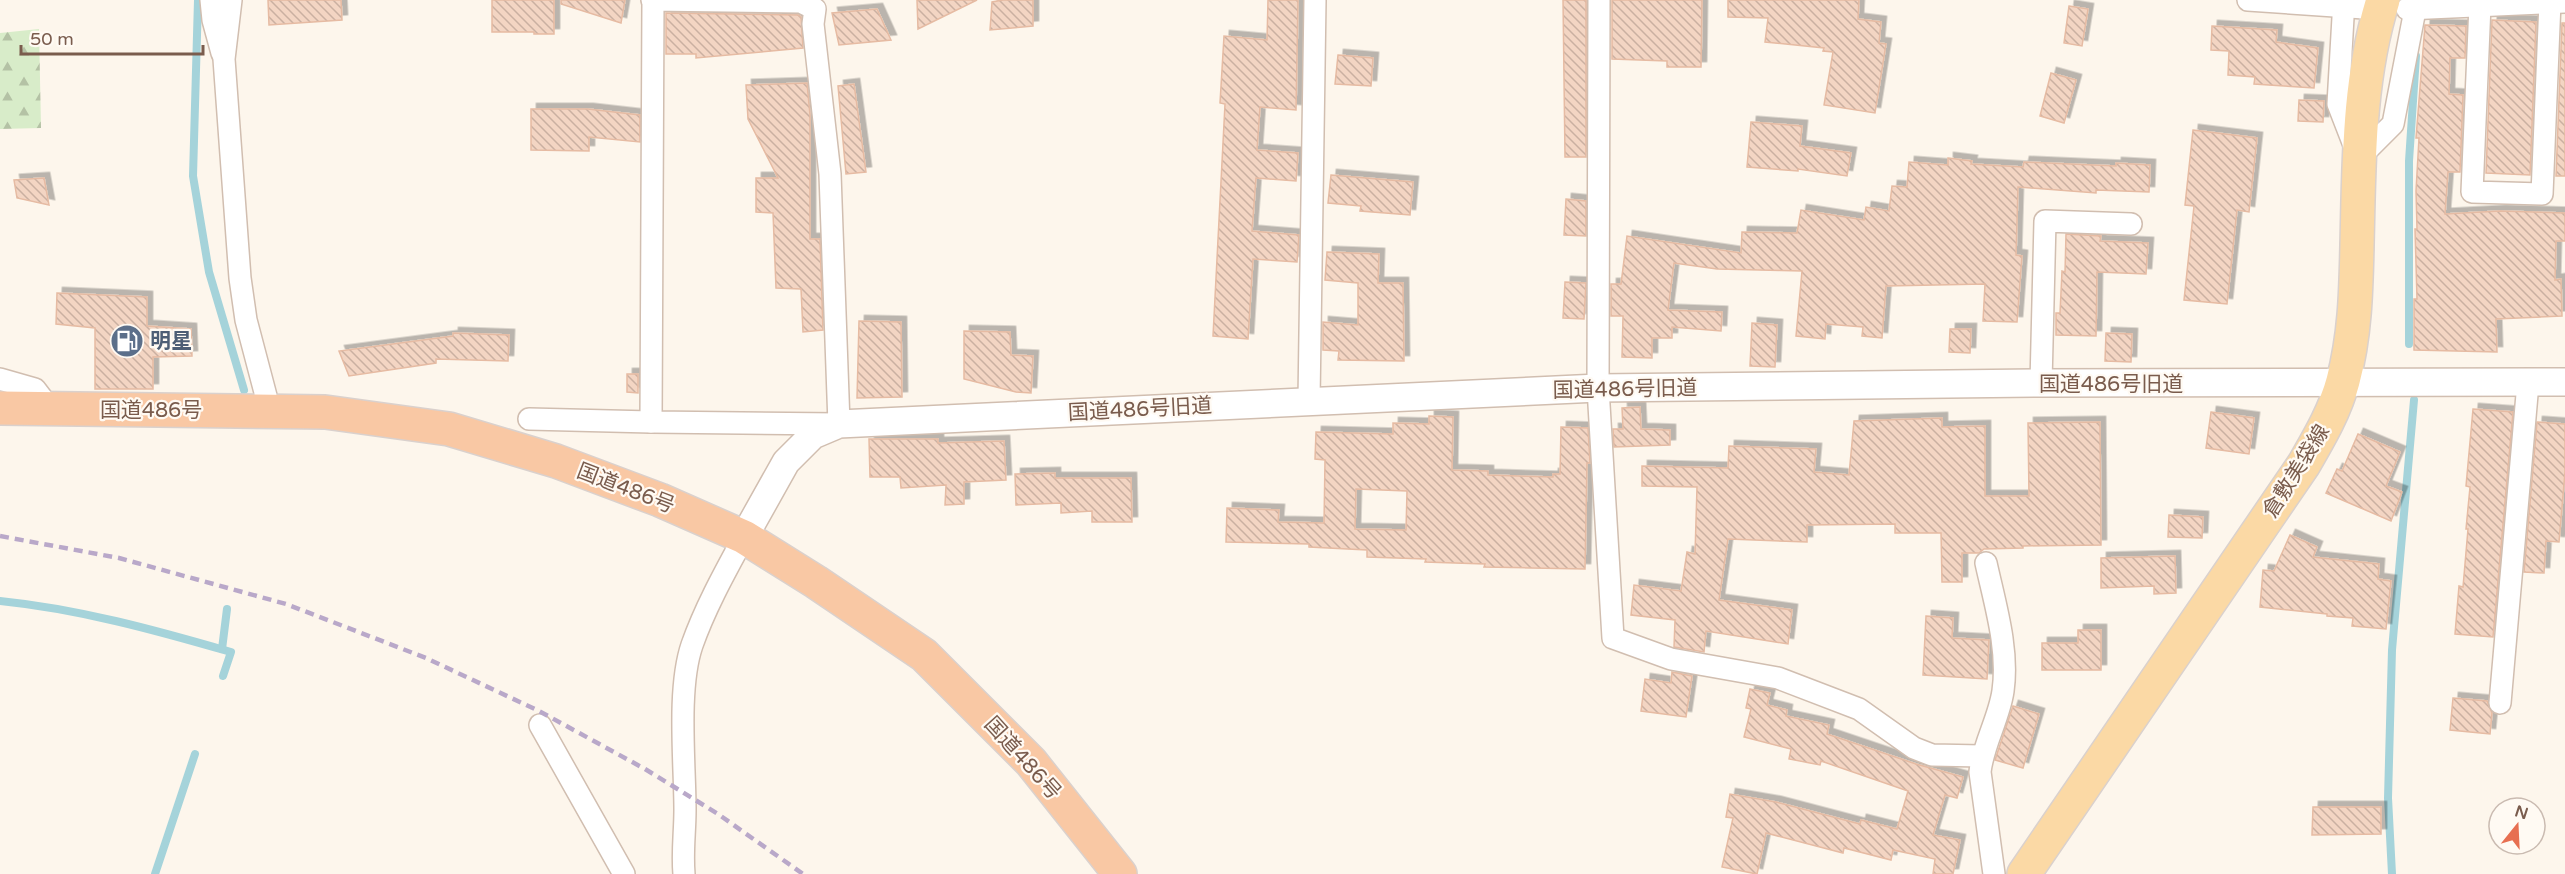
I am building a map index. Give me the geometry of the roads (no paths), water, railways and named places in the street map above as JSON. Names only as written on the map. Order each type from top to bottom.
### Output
[{"type":"highway","name":"国道486号","points":[[0,408],[325,412],[449,429],[556,461],[660,500],[744,537],[816,582],[924,655],[1031,762],[1120,874]]},
{"type":"main road","name":"倉敷美袋線","points":[[2024,874],[2304,464],[2324,430],[2343,384],[2355,324],[2359,158],[2368,60],[2397,5]]},
{"type":"street","points":[[211,0],[213,20],[224,59]]},
{"type":"street","points":[[231,0],[224,59],[240,278],[248,329],[266,396],[266,411]]},
{"type":"street","points":[[529,419],[651,422],[839,424],[830,174],[813,24],[820,5],[653,0],[651,422]]},
{"type":"street","points":[[1309,400],[1315,0]]},
{"type":"street","points":[[1599,0],[1598,388],[1613,638],[1671,659],[1778,678],[1859,709],[1914,748],[1932,754],[1982,756]]},
{"type":"street","points":[[2248,0],[2397,5],[2558,2],[2542,194],[2472,192],[2480,5]]},
{"type":"street","points":[[2343,4],[2338,104],[2359,158]]},
{"type":"street","points":[[2041,383],[2045,221],[2131,224]]},
{"type":"street","points":[[0,379],[35,389],[51,410]]},
{"type":"street","name":"国道486号旧道","points":[[744,537],[786,462],[813,435],[839,424],[1598,388],[2041,383],[2565,382]]},
{"type":"street","points":[[2500,703],[2528,383]]},
{"type":"street","points":[[684,874],[682,850],[685,813],[686,676],[692,646],[721,579],[744,537]]},
{"type":"street","points":[[1986,562],[2003,645],[2004,671],[2003,694],[1982,756],[1980,772],[1994,874]]},
{"type":"street","points":[[540,725],[624,874]]},
{"type":"waterway","points":[[198,0],[193,176],[209,272],[244,390]]},
{"type":"waterway","points":[[2409,344],[2409,161],[2416,56]]},
{"type":"waterway","points":[[2392,874],[2388,798],[2392,650],[2414,400]]},
{"type":"waterway","points":[[0,601],[88,615],[231,652],[223,676]]},
{"type":"waterway","points":[[222,649],[227,609]]},
{"type":"waterway","points":[[155,874],[195,754]]},
{"type":"railway","points":[[0,536],[119,558],[286,604],[426,658],[539,711],[645,769],[718,814],[803,874]]},
{"type":"place","name":"明星","points":[[127,341]]}]
